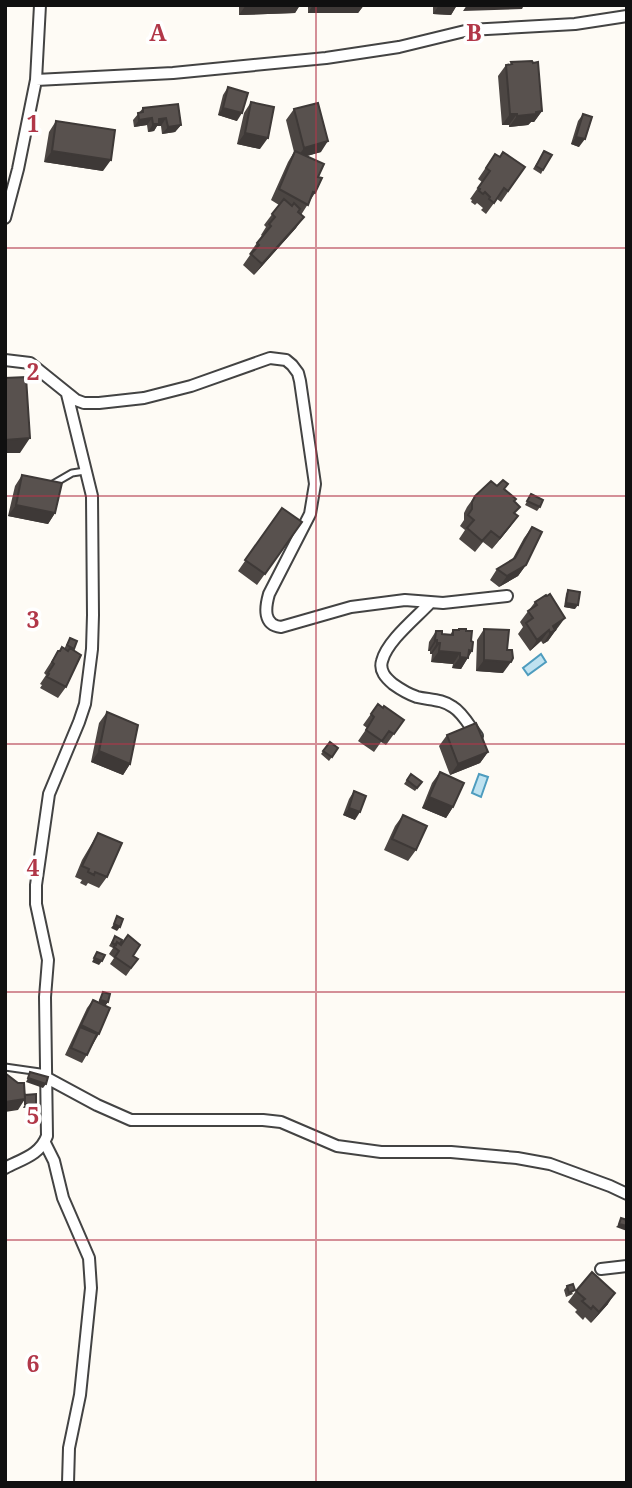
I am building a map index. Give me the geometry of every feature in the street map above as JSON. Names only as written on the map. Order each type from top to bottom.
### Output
[{"type":"street","points":[[5,218],[36,80],[40,5]]},
{"type":"street","points":[[36,80],[173,73],[326,58],[399,47],[469,30],[575,24],[627,16]]},
{"type":"street","points":[[5,360],[30,363],[68,394],[84,403],[99,404],[144,398],[191,386],[261,360],[277,358],[292,365],[300,381],[316,484],[310,514],[269,594],[266,615],[274,626],[351,607],[405,600],[430,603],[476,601],[508,596]]},
{"type":"street","points":[[5,1168],[36,1153],[45,1143],[47,1136],[45,997],[48,960],[36,904],[36,885],[49,794],[85,704],[92,649],[92,496],[68,394]]},
{"type":"street","points":[[430,603],[390,644],[381,662],[384,675],[403,691],[416,697],[440,701],[458,710],[483,748]]},
{"type":"street","points":[[47,1075],[97,1105],[131,1120],[263,1119],[281,1122],[337,1146],[381,1152],[451,1152],[550,1164],[627,1194]]},
{"type":"street","points":[[45,1143],[54,1161],[63,1198],[89,1258],[91,1288],[80,1395],[69,1448],[68,1483]]},
{"type":"street","points":[[601,1269],[627,1266]]},
{"type":"lane","points":[[53,484],[72,473],[85,471]]},
{"type":"lane","points":[[5,1067],[47,1075]]},
{"type":"water","points":[[541,654],[546,662],[528,675],[523,668]]},
{"type":"water","points":[[479,774],[488,777],[481,797],[472,793]]},
{"type":"building","points":[[511,62],[538,62],[542,111],[517,116],[510,114],[506,65],[512,64]]},
{"type":"building","points":[[228,87],[248,93],[242,113],[223,108]]},
{"type":"building","points":[[251,102],[274,107],[268,138],[245,133]]},
{"type":"building","points":[[318,103],[328,141],[304,148],[294,109]]},
{"type":"building","points":[[178,104],[181,125],[168,127],[166,118],[159,119],[159,124],[153,124],[152,118],[139,120],[138,113],[143,112],[143,108]]},
{"type":"building","points":[[583,114],[592,117],[585,139],[576,137]]},
{"type":"building","points":[[56,121],[115,130],[111,160],[52,151]]},
{"type":"building","points":[[295,151],[324,164],[318,177],[322,178],[308,205],[279,189]]},
{"type":"building","points":[[544,151],[552,155],[543,170],[536,166]]},
{"type":"building","points":[[503,152],[525,167],[508,191],[504,188],[494,203],[478,188],[490,171],[486,168],[495,154],[500,157]]},
{"type":"building","points":[[284,199],[292,206],[294,203],[304,217],[262,264],[251,254],[271,226],[269,224],[275,217],[272,214]]},
{"type":"building","points":[[26,377],[30,438],[5,440],[5,378]]},
{"type":"building","points":[[22,475],[62,483],[55,513],[16,505]]},
{"type":"building","points":[[503,480],[508,484],[504,489],[516,499],[514,501],[520,507],[514,513],[518,516],[500,538],[491,531],[482,541],[467,528],[474,520],[468,515],[472,502],[491,481],[497,486]]},
{"type":"building","points":[[531,494],[543,500],[540,507],[527,501]]},
{"type":"building","points":[[282,508],[302,522],[265,574],[245,560]]},
{"type":"building","points":[[532,527],[542,532],[526,565],[507,576],[497,569],[515,558]]},
{"type":"building","points":[[568,590],[580,592],[578,605],[566,603]]},
{"type":"building","points":[[550,594],[565,618],[553,626],[555,630],[550,633],[549,630],[537,640],[526,623],[533,618],[528,611],[537,605],[535,602]]},
{"type":"building","points":[[484,629],[509,630],[507,650],[512,650],[511,662],[484,660]]},
{"type":"building","points":[[453,630],[472,631],[472,651],[469,650],[468,658],[460,657],[460,653],[439,651],[440,643],[435,640],[436,631],[453,635]]},
{"type":"building","points":[[70,638],[77,641],[74,649],[67,645]]},
{"type":"building","points":[[62,647],[68,651],[70,648],[81,655],[66,687],[47,677],[54,664],[52,662]]},
{"type":"building","points":[[378,704],[404,720],[394,734],[389,731],[382,741],[366,730],[374,717],[371,714]]},
{"type":"building","points":[[107,712],[138,725],[130,764],[99,751]]},
{"type":"building","points":[[476,723],[488,752],[458,764],[447,735]]},
{"type":"building","points":[[330,742],[338,748],[332,757],[323,751]]},
{"type":"building","points":[[440,772],[464,783],[453,807],[429,797]]},
{"type":"building","points":[[411,774],[422,782],[417,788],[407,780]]},
{"type":"building","points":[[354,791],[366,796],[360,812],[349,808]]},
{"type":"building","points":[[403,815],[427,826],[416,850],[392,839]]},
{"type":"building","points":[[98,833],[122,843],[107,877],[95,872],[94,875],[82,866]]},
{"type":"building","points":[[117,916],[123,919],[120,927],[114,924]]},
{"type":"building","points":[[128,935],[140,945],[133,956],[138,959],[131,968],[115,957],[119,951],[114,947],[117,942],[121,945]]},
{"type":"building","points":[[115,936],[122,940],[120,944],[112,943]]},
{"type":"building","points":[[97,952],[105,955],[102,961],[94,958]]},
{"type":"building","points":[[103,992],[110,994],[108,1002],[100,1000]]},
{"type":"building","points":[[93,1000],[110,1008],[99,1034],[81,1025]]},
{"type":"building","points":[[80,1027],[97,1034],[87,1055],[71,1048]]},
{"type":"building","points":[[30,1072],[48,1077],[46,1084],[28,1078]]},
{"type":"building","points":[[5,1073],[18,1083],[24,1083],[25,1099],[5,1102]]},
{"type":"building","points":[[36,1094],[36,1104],[25,1104],[25,1095]]},
{"type":"building","points":[[621,1218],[627,1220],[627,1226],[619,1224]]},
{"type":"building","points":[[592,1272],[615,1293],[599,1312],[582,1301],[585,1299],[576,1291]]},
{"type":"building","points":[[573,1284],[575,1290],[569,1293],[567,1286]]}]
